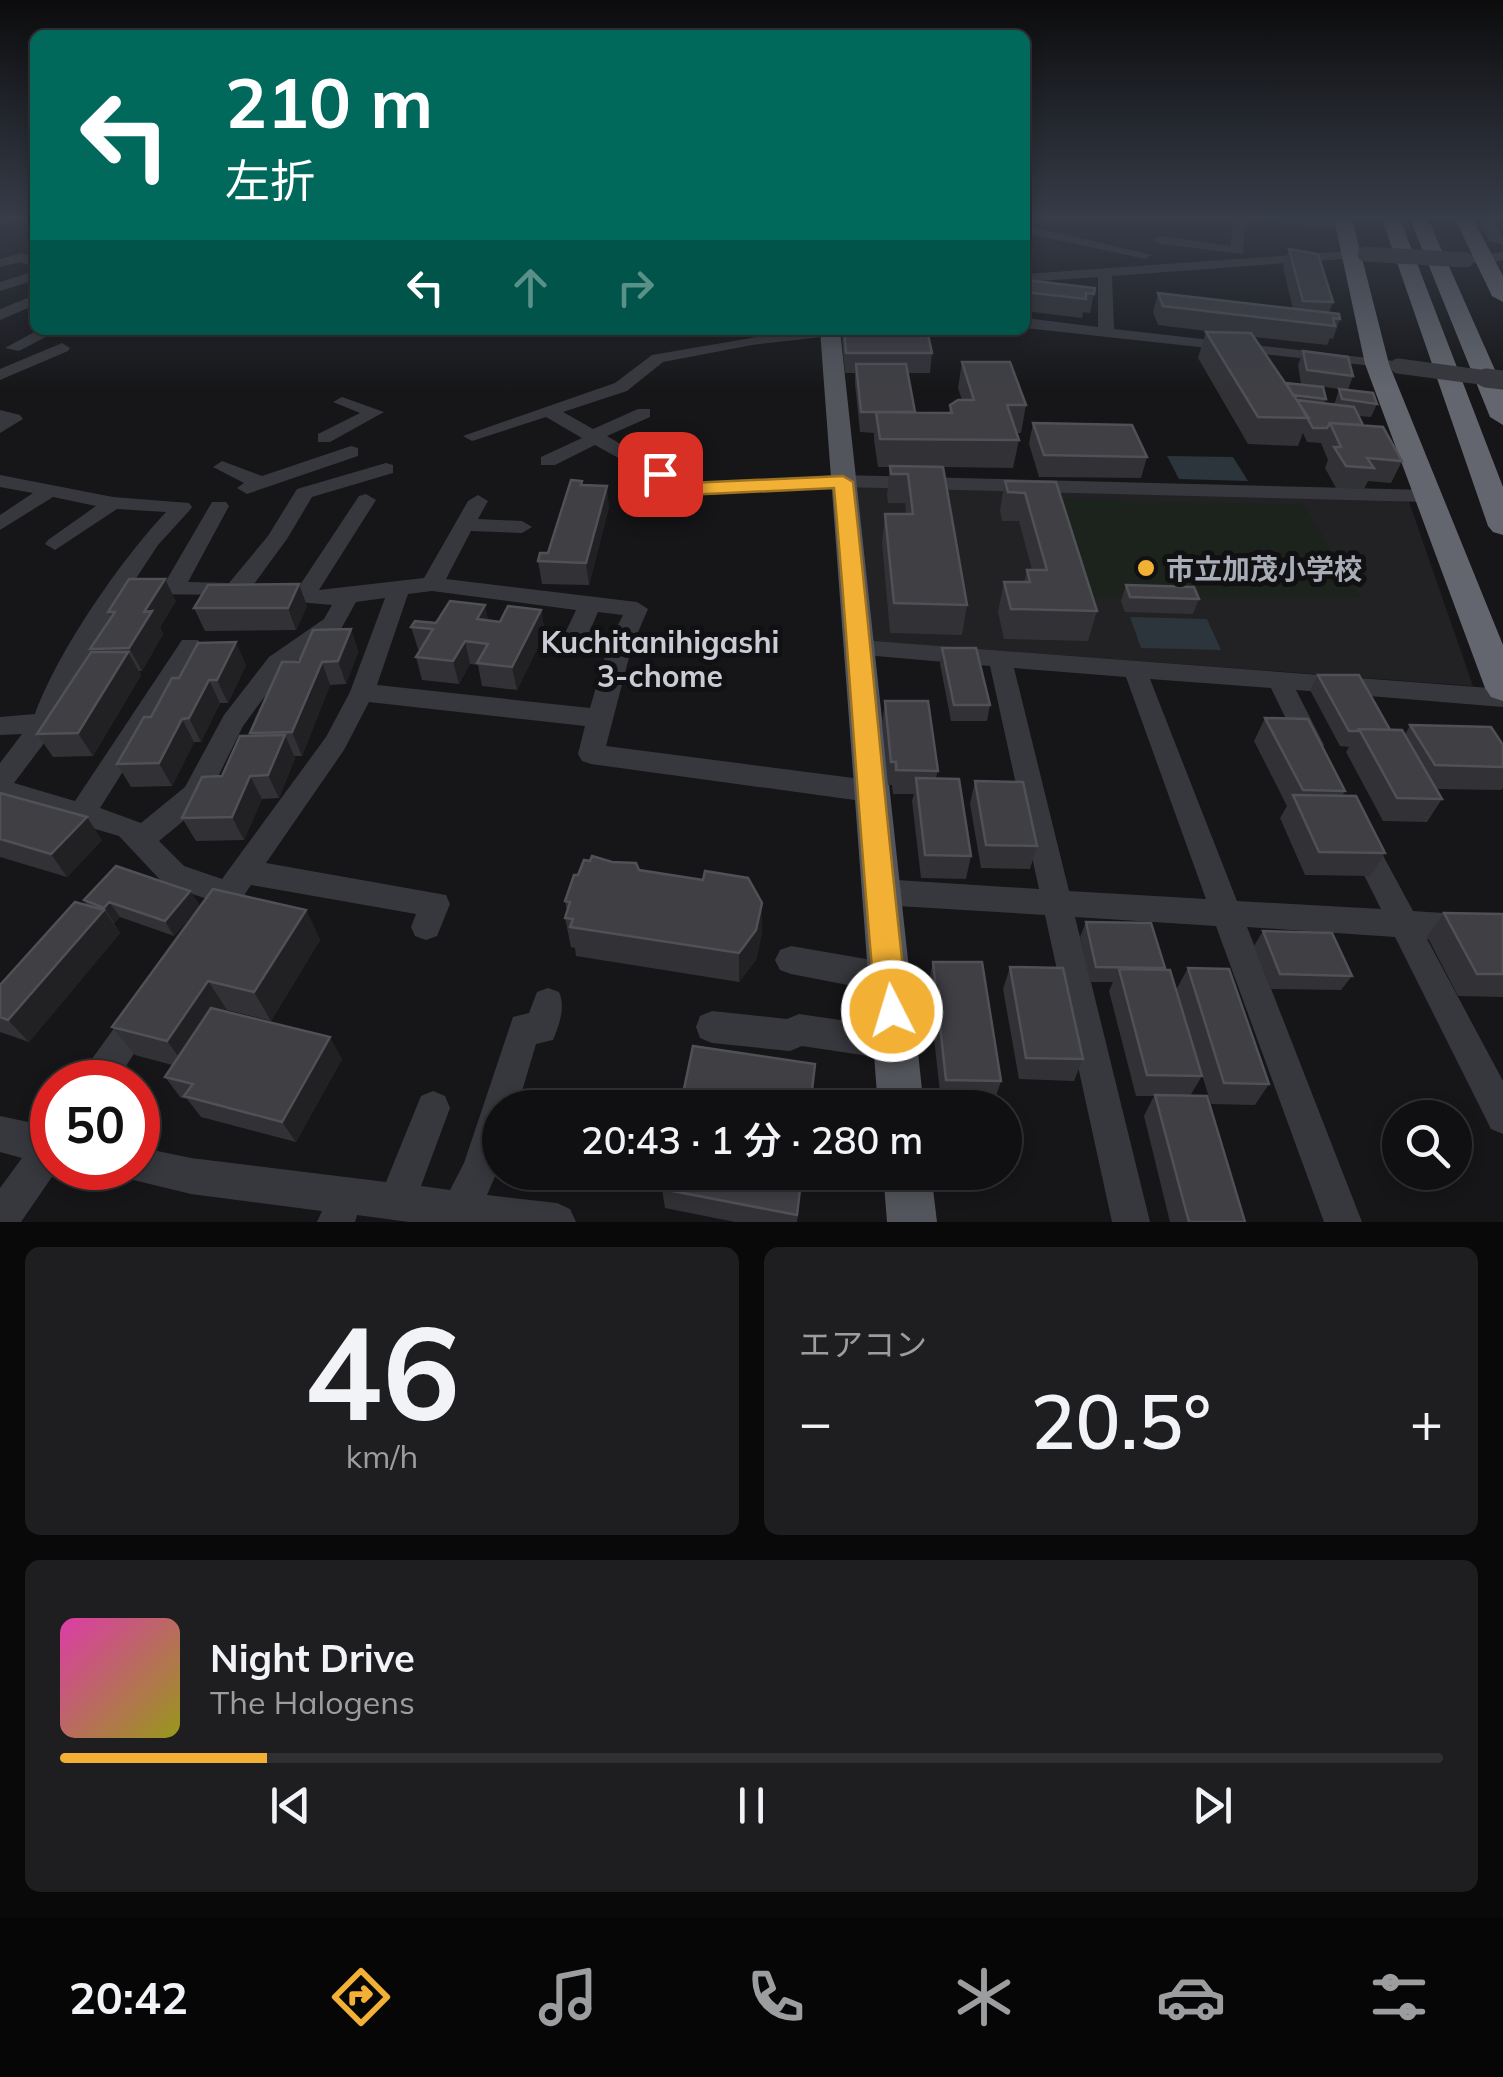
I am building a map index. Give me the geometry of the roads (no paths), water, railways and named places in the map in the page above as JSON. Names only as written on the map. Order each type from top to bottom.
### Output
[{"type":"highway","points":[[1363,276],[1428,496],[1503,688]]},
{"type":"highway","points":[[1412,276],[1503,526]]},
{"type":"highway","points":[[1443,276],[1503,416]]},
{"type":"main road","points":[[830,335],[860,648],[868,791],[899,1090]]},
{"type":"main road","points":[[909,1190],[912,1222]]},
{"type":"street","points":[[0,286],[29,276]]},
{"type":"street","points":[[1106,276],[1106,332]]},
{"type":"street","points":[[0,301],[30,298]]},
{"type":"street","points":[[5,321],[30,301]]},
{"type":"street","points":[[1030,324],[1503,380]]},
{"type":"street","points":[[13,348],[40,335]]},
{"type":"street","points":[[472,436],[621,387],[658,358],[795,335]]},
{"type":"street","points":[[0,374],[64,339]]},
{"type":"street","points":[[38,376],[64,339]]},
{"type":"street","points":[[235,590],[278,523],[304,492],[378,472],[360,457],[320,436],[375,412],[342,402]]},
{"type":"street","points":[[550,412],[685,489],[843,482],[1428,496]]},
{"type":"street","points":[[548,462],[644,413]]},
{"type":"street","points":[[0,416],[14,418],[0,428]]},
{"type":"street","points":[[634,459],[680,440]]},
{"type":"street","points":[[222,467],[253,485],[350,452]]},
{"type":"street","points":[[0,481],[40,484],[113,503],[182,506],[150,541],[61,676],[45,722],[0,782]]},
{"type":"street","points":[[5,516],[40,484]]},
{"type":"street","points":[[304,596],[366,500]]},
{"type":"street","points":[[432,584],[478,501]]},
{"type":"street","points":[[55,544],[113,503]]},
{"type":"street","points":[[174,588],[219,506]]},
{"type":"street","points":[[468,525],[522,527]]},
{"type":"street","points":[[122,587],[348,596],[432,584],[638,609],[620,646],[591,754],[868,791]]},
{"type":"street","points":[[195,940],[335,743],[362,692],[399,588]]},
{"type":"street","points":[[140,840],[195,796],[233,722],[258,686],[277,663],[332,624],[348,596]]},
{"type":"street","points":[[590,604],[573,642],[620,646]]},
{"type":"street","points":[[83,811],[190,646]]},
{"type":"street","points":[[860,648],[1503,698]]},
{"type":"street","points":[[1000,659],[1131,1222]]},
{"type":"street","points":[[1135,670],[1344,1222]]},
{"type":"street","points":[[1279,681],[1324,768]]},
{"type":"street","points":[[362,692],[599,718]]},
{"type":"street","points":[[0,726],[45,722]]},
{"type":"street","points":[[0,790],[128,827],[174,875],[435,906]]},
{"type":"street","points":[[1350,821],[1503,1117]]},
{"type":"street","points":[[880,892],[1503,930]]},
{"type":"street","points":[[791,960],[889,978]]},
{"type":"street","points":[[111,1060],[162,988]]},
{"type":"street","points":[[460,1209],[480,1170],[525,1028],[542,1029],[548,1003]]},
{"type":"street","points":[[712,1027],[790,1035],[799,1030],[895,1044]]},
{"type":"street","points":[[397,1202],[433,1108]]},
{"type":"street","points":[[0,1134],[30,1142]]},
{"type":"street","points":[[160,1170],[342,1209],[397,1202],[545,1221]]},
{"type":"street","points":[[0,1220],[30,1178]]},
{"type":"place","name":"市立加茂小学校","points":[[1146,568]]},
{"type":"district","name":"Kuchitanihigashi 3-chome","points":[[660,659]]}]
